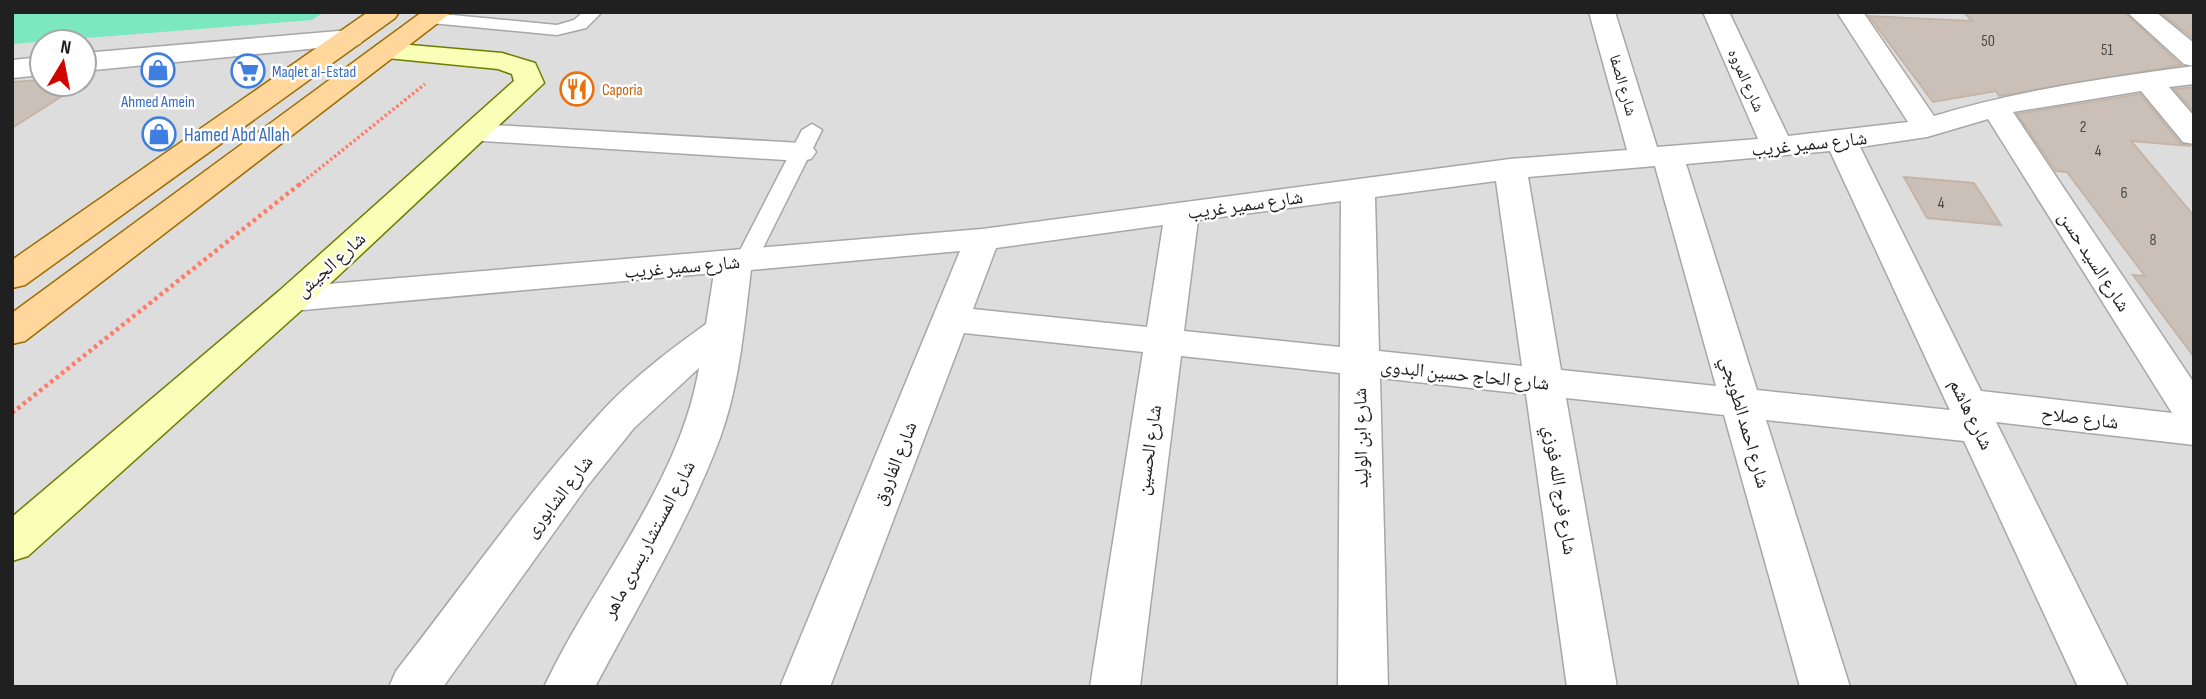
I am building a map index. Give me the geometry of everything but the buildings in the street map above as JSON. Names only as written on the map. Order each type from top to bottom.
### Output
[{"type":"main road","points":[[12,277],[386,12]]},
{"type":"main road","points":[[12,332],[435,15]]},
{"type":"street","name":"شارع الصفا","points":[[1602,12],[1657,157]]},
{"type":"street","name":"شارع المروه","points":[[1716,12],[1777,148]]},
{"type":"street","points":[[1850,12],[1927,128]]},
{"type":"street","points":[[2140,12],[2194,58]]},
{"type":"street","points":[[98,61],[350,38]]},
{"type":"street","name":"شارع الجيش","points":[[12,543],[292,299],[478,133],[529,83],[525,69],[502,61],[387,51]]},
{"type":"street","name":"شارع سمير غريب","points":[[292,299],[982,239],[1510,169],[1841,141],[1927,128],[1995,107],[2194,75]]},
{"type":"street","points":[[2148,81],[2194,135]]},
{"type":"street","name":"شارع السيد حسن","points":[[1995,107],[2194,415]]},
{"type":"street","points":[[478,133],[806,141]]},
{"type":"street","name":"شارع هاشم","points":[[1841,141],[2103,687]]},
{"type":"street","name":"شارع احمد الطوبجي","points":[[1657,157],[1741,404],[1825,687]]},
{"type":"street","name":"شارع فرج الله فوزي","points":[[1510,169],[1592,687]]},
{"type":"street","name":"شارع ابن الوليد","points":[[1359,189],[1363,687]]},
{"type":"street","name":"شارع الحسين","points":[[1115,687],[1182,213]]},
{"type":"street","name":"شارع الفاروق","points":[[805,687],[982,239]]},
{"type":"street","name":"شارع المستشار يسرى ماهر","points":[[569,687],[672,499],[700,436],[718,379],[740,261]]},
{"type":"street","name":"شارع الحاج حسين البدوى","points":[[951,319],[1741,404],[1973,416]]},
{"type":"street","name":"شارع الشابورى","points":[[414,687],[573,474],[620,418],[671,369],[726,328]]},
{"type":"street","name":"شارع صلاح","points":[[1973,416],[2194,430]]},
{"type":"lane","points":[[435,15],[557,30],[580,24],[594,12]]},
{"type":"lane","points":[[740,261],[806,141]]},
{"type":"path","points":[[12,413],[458,57]]},
{"type":"shaded area","points":[[12,12],[2194,12],[2194,687],[12,687]]},
{"type":"green space","points":[[12,12],[324,12],[312,20],[98,37],[98,28],[28,28],[28,43],[12,44]]},
{"type":"place","name":"Ahmed Amein","points":[[158,70]]},
{"type":"place","name":"Maqlet al-Estad","points":[[248,71]]},
{"type":"place","name":"Caporia","points":[[577,89]]},
{"type":"place","name":"Hamed Abd Allah","points":[[159,134]]}]
